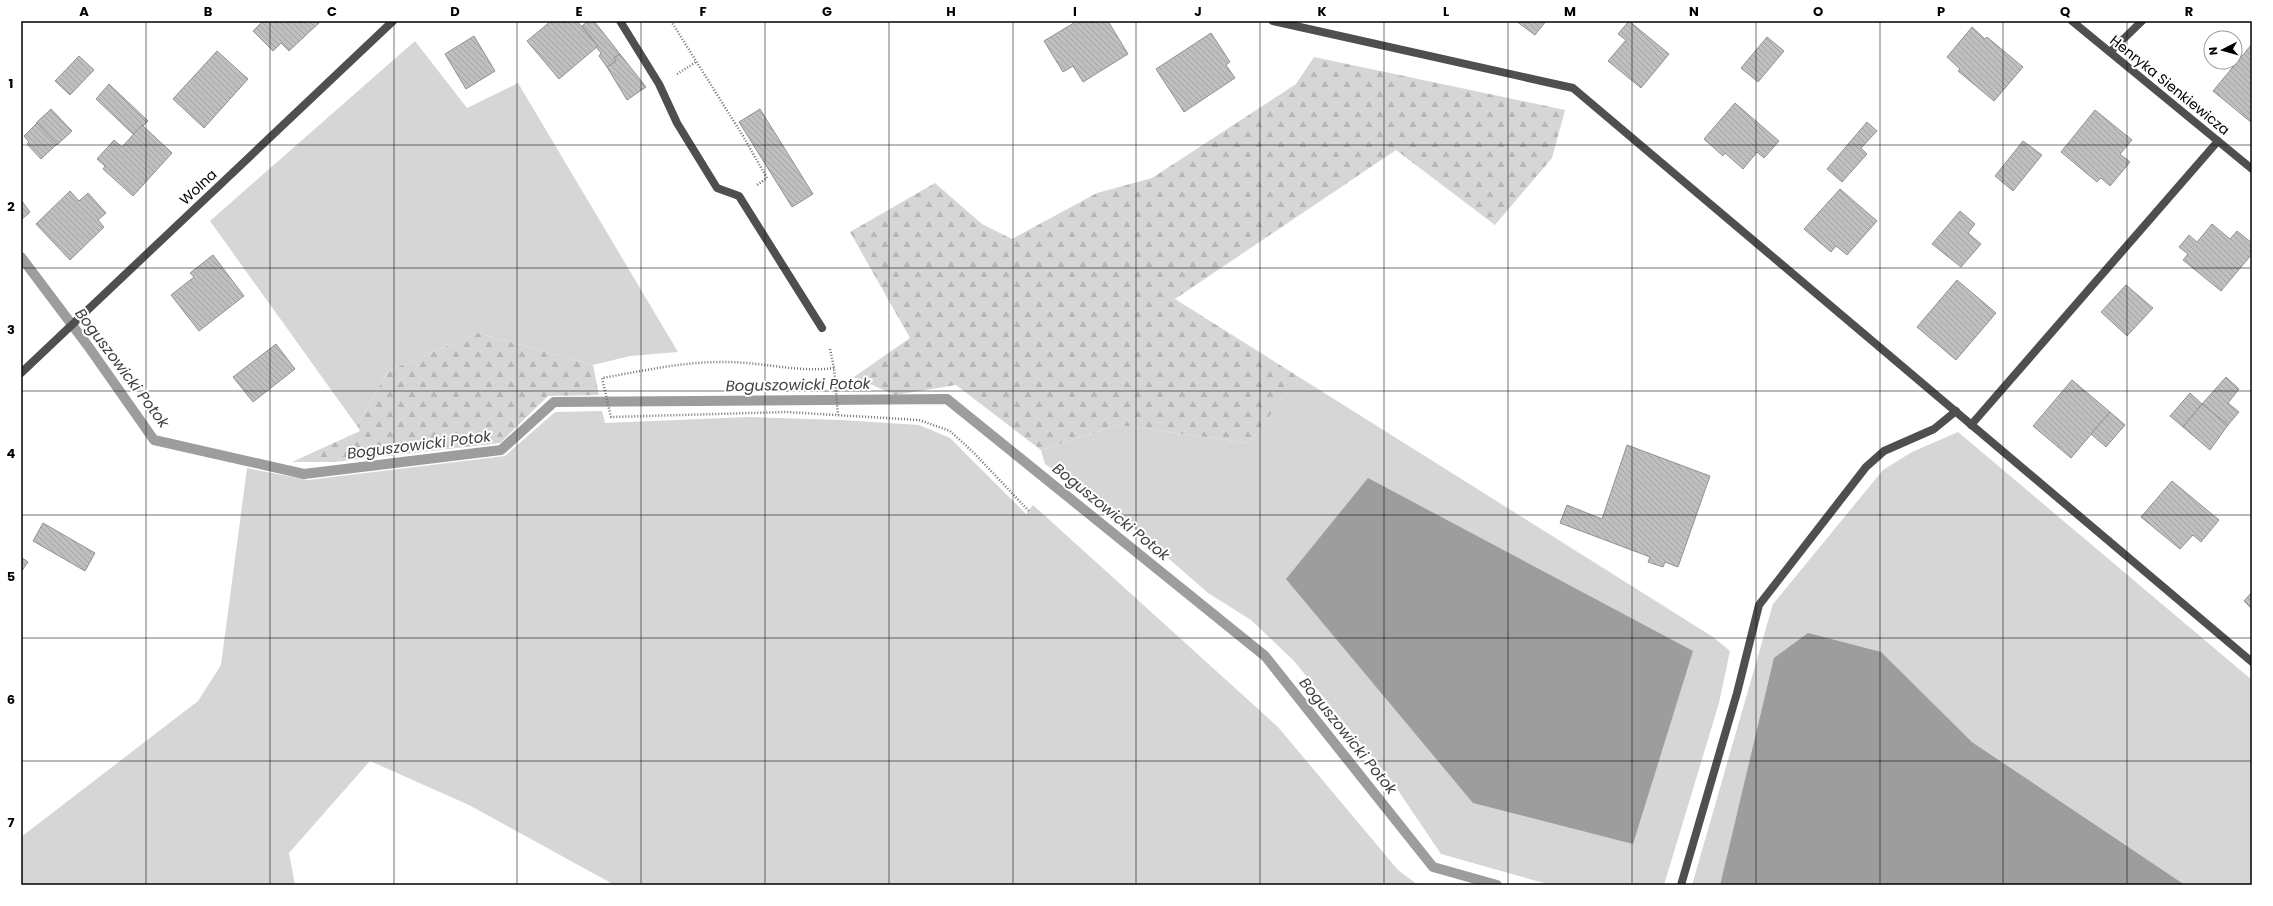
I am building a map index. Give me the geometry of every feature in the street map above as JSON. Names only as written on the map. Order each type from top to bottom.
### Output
[{"type":"street","name":"Wolna","points":[[21,373],[393,21]]},
{"type":"street","points":[[620,21],[659,84],[677,123],[716,188],[739,196],[822,328]]},
{"type":"street","points":[[1272,21],[1573,88],[2252,662]]},
{"type":"street","name":"Henryka Sienkiewicza","points":[[2072,21],[2252,169]]},
{"type":"street","points":[[2110,52],[2142,21]]},
{"type":"street","points":[[1971,424],[2218,141]]},
{"type":"street","points":[[1681,885],[1738,693],[1759,605],[1866,467],[1884,451],[1934,429],[1956,411]]},
{"type":"path","points":[[671,21],[743,136],[767,178],[739,196]]},
{"type":"path","points":[[838,415],[834,368],[817,370],[722,361],[674,366],[602,378],[611,417],[786,412],[919,420],[950,431],[973,452],[1029,511]]},
{"type":"green space","points":[[415,41],[467,108],[518,83],[678,352],[630,356],[593,365],[478,333],[388,371],[357,426],[210,221]]},
{"type":"green space","points":[[1314,57],[1565,110],[1552,158],[1495,225],[1396,150],[1175,299],[1299,377],[1249,443],[1118,425],[1041,450],[956,385],[895,395],[854,377],[910,338],[850,232],[935,183],[982,224],[1012,239],[1097,193],[1152,178],[1296,84]]},
{"type":"green space","points":[[478,333],[593,365],[599,395],[548,396],[500,443],[335,462],[292,462],[360,431],[357,426],[388,371]]},
{"type":"green space","points":[[1299,377],[1713,637],[1730,651],[1719,703],[1664,885],[1551,885],[1441,854],[1391,780],[1294,661],[1251,620],[1208,593],[1128,523],[1045,464],[1041,450],[1118,425],[1249,443]]},
{"type":"green space","points":[[602,411],[605,423],[749,417],[842,420],[919,425],[950,438],[1026,514],[1033,505],[1278,727],[1398,870],[1418,885],[611,885],[611,883],[469,805],[370,761],[289,853],[295,885],[21,885],[21,837],[198,701],[221,665],[247,468],[308,480],[505,456],[555,412]]},
{"type":"green space","points":[[1958,432],[2252,680],[2252,885],[2185,885],[1972,742],[1881,653],[1737,815],[1720,885],[1692,885],[1773,604],[1883,470],[1912,452]]},
{"type":"shaded area","points":[[1368,478],[1693,651],[1633,844],[1473,803],[1286,579]]},
{"type":"shaded area","points":[[1808,633],[1881,652],[1972,742],[2185,885],[1720,885],[1774,658]]},
{"type":"building","points":[[260,21],[321,21],[289,51],[281,43],[273,51],[253,31],[261,23]]},
{"type":"building","points":[[551,21],[577,21],[598,46],[559,79],[527,41]]},
{"type":"building","points":[[588,21],[594,21],[620,54],[614,58],[616,61],[607,67],[599,56],[601,53],[596,47],[598,46],[582,26]]},
{"type":"building","points":[[1077,21],[1108,21],[1128,54],[1083,82],[1073,66],[1063,72],[1044,41]]},
{"type":"building","points":[[1516,21],[1546,21],[1535,35]]},
{"type":"building","points":[[1629,21],[1669,54],[1641,88],[1608,61],[1626,40],[1618,34]]},
{"type":"building","points":[[1972,27],[1985,39],[1987,37],[2023,67],[1994,101],[1958,71],[1960,69],[1947,57]]},
{"type":"building","points":[[1211,33],[1230,62],[1226,65],[1235,78],[1184,112],[1156,69]]},
{"type":"building","points":[[474,36],[495,71],[466,89],[445,54]]},
{"type":"building","points":[[1767,37],[1784,51],[1758,82],[1741,68]]},
{"type":"building","points":[[2252,44],[2252,123],[2213,91],[2230,70],[2243,70],[2243,55]]},
{"type":"building","points":[[217,51],[248,79],[204,128],[173,99]]},
{"type":"building","points":[[620,54],[646,87],[627,100],[607,67],[616,61],[614,58]]},
{"type":"building","points":[[79,56],[94,70],[70,95],[55,81]]},
{"type":"building","points":[[109,84],[148,121],[134,135],[96,99]]},
{"type":"building","points":[[1735,103],[1779,141],[1764,158],[1757,152],[1743,169],[1725,153],[1723,156],[1704,139]]},
{"type":"building","points":[[51,109],[72,131],[57,145],[36,123]]},
{"type":"building","points":[[760,109],[813,194],[792,207],[739,122]]},
{"type":"building","points":[[2095,110],[2132,140],[2120,154],[2130,162],[2110,186],[2101,178],[2097,182],[2061,152]]},
{"type":"building","points":[[1867,122],[1877,131],[1861,148],[1867,154],[1842,182],[1827,169]]},
{"type":"building","points":[[37,123],[57,144],[41,159],[27,144],[29,142],[24,136]]},
{"type":"building","points":[[142,125],[172,153],[133,196],[103,169],[105,166],[97,159],[114,140],[122,147]]},
{"type":"building","points":[[2023,141],[2042,155],[2013,191],[1995,176]]},
{"type":"building","points":[[1840,189],[1877,221],[1847,255],[1836,246],[1831,252],[1804,229]]},
{"type":"building","points":[[70,191],[79,201],[88,193],[106,213],[98,220],[104,227],[70,260],[36,224]]},
{"type":"building","points":[[21,200],[30,212],[21,220]]},
{"type":"building","points":[[1960,211],[1975,224],[1968,233],[1981,244],[1961,267],[1932,244]]},
{"type":"building","points":[[2212,224],[2230,239],[2237,231],[2252,243],[2252,254],[2221,291],[2183,260],[2188,254],[2179,247],[2189,235],[2197,242]]},
{"type":"building","points":[[213,255],[244,296],[199,331],[171,295],[194,277],[190,273]]},
{"type":"building","points":[[1957,280],[1996,313],[1956,360],[1917,327]]},
{"type":"building","points":[[2126,285],[2153,308],[2127,336],[2101,312]]},
{"type":"building","points":[[276,344],[295,369],[253,402],[233,377]]},
{"type":"building","points":[[2226,377],[2239,389],[2228,403],[2239,412],[2228,425],[2202,404]]},
{"type":"building","points":[[2072,380],[2110,412],[2071,458],[2033,426]]},
{"type":"building","points":[[2190,393],[2202,404],[2183,427],[2170,416]]},
{"type":"building","points":[[2202,404],[2228,425],[2210,450],[2183,427]]},
{"type":"building","points":[[2110,412],[2125,425],[2106,447],[2091,434]]},
{"type":"building","points":[[1627,445],[1710,476],[1678,567],[1665,562],[1663,567],[1648,562],[1650,557],[1560,523],[1567,505],[1602,519]]},
{"type":"building","points":[[2172,481],[2219,520],[2201,542],[2193,535],[2180,549],[2141,517]]},
{"type":"building","points":[[43,523],[95,553],[85,571],[33,541]]},
{"type":"building","points":[[21,557],[28,562],[21,572]]},
{"type":"building","points":[[2252,592],[2252,609],[2244,601]]},
{"type":"waterway","name":"Boguszowicki Potok","points":[[21,257],[88,346],[154,440],[304,474],[501,450],[554,402],[947,399],[1265,656],[1433,867],[1497,885]]}]
